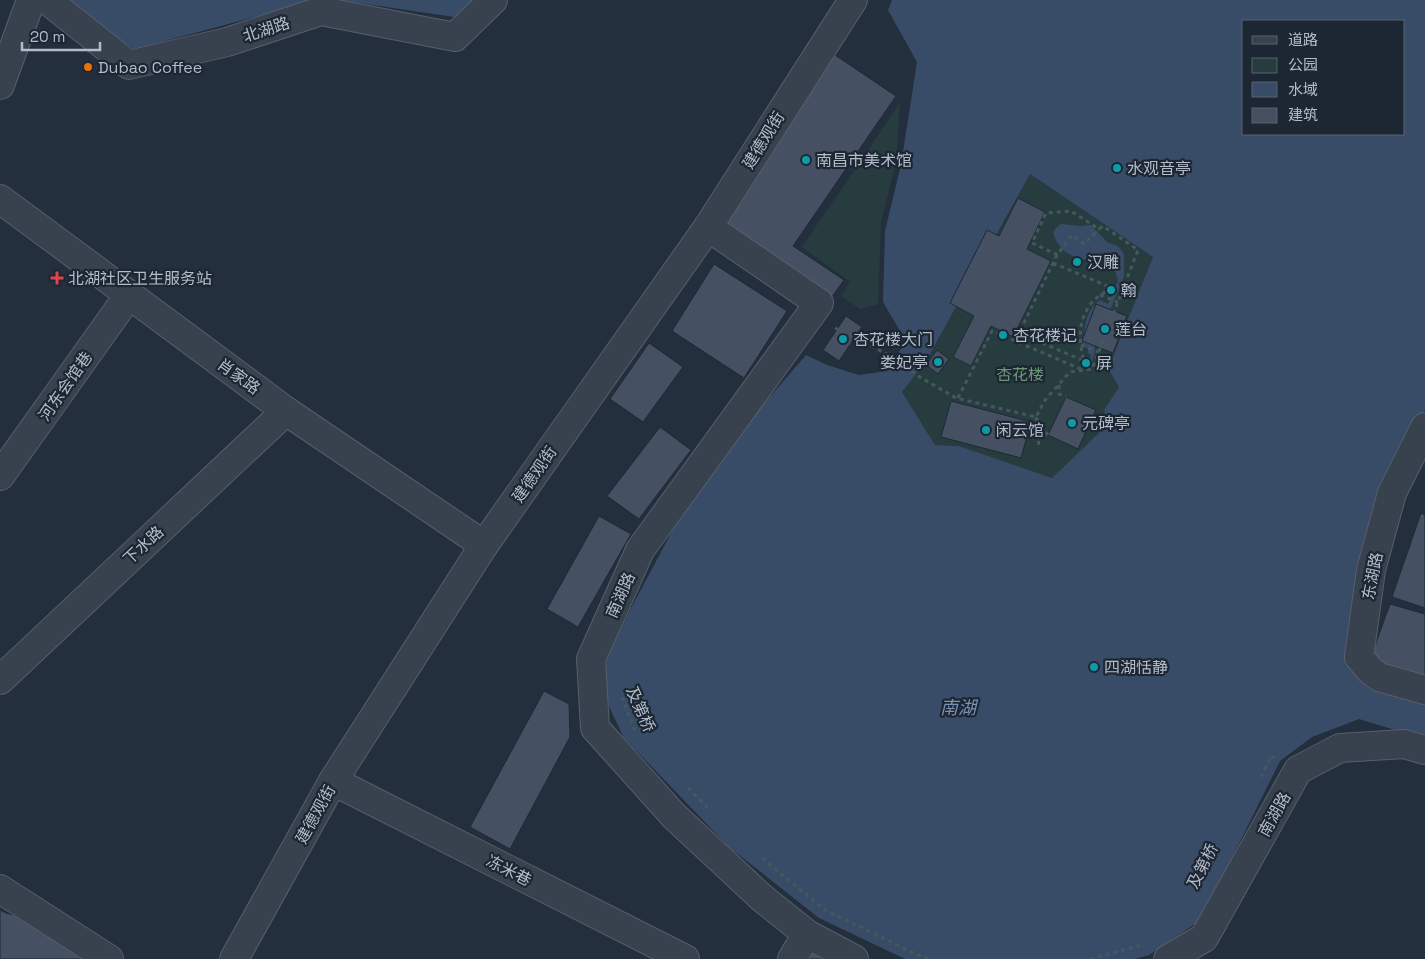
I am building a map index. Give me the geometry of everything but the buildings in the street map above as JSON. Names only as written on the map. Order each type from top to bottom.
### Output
[{"type":"street","points":[[0,84],[31,0]]},
{"type":"street","name":"北湖路","points":[[47,0],[129,65],[227,42],[321,11],[455,37],[493,0]]},
{"type":"street","name":"建德观街","points":[[234,959],[334,781],[484,545],[708,227],[852,0]]},
{"type":"street","name":"肖家路","points":[[0,199],[286,411],[484,545]]},
{"type":"street","name":"南湖路","points":[[708,227],[819,304],[640,550],[591,659],[595,728],[674,816],[762,898],[807,934],[854,959]]},
{"type":"street","name":"河东会馆巷","points":[[0,476],[129,295]]},
{"type":"street","name":"下水路","points":[[0,680],[286,411]]},
{"type":"street","name":"东湖路","points":[[1425,427],[1392,494],[1371,570],[1359,657],[1378,677],[1425,690]]},
{"type":"street","points":[[1298,770],[1340,748],[1404,744],[1425,750]]},
{"type":"street","name":"南湖路","points":[[1168,959],[1204,938],[1298,770]]},
{"type":"street","name":"冻米巷","points":[[334,781],[685,959]]},
{"type":"street","points":[[0,889],[109,959]]},
{"type":"street","points":[[792,959],[807,934]]},
{"type":"path","points":[[1057,256],[1032,243],[1046,213],[1072,211],[1099,229]]},
{"type":"path","points":[[1039,446],[1036,418],[1045,400],[1070,372],[1092,369],[1138,250],[1103,226],[1084,244],[1072,235],[1057,256],[1019,333],[1084,361],[1080,344],[1082,322],[1087,309],[1100,295],[1112,288],[1054,263]]},
{"type":"path","points":[[1100,295],[1118,302]]},
{"type":"path","points":[[802,327],[827,324],[893,357],[918,376],[958,398],[1036,418],[1048,435]]},
{"type":"path","points":[[958,398],[992,330],[1084,370]]},
{"type":"path","points":[[1080,344],[1098,352]]},
{"type":"path","points":[[1059,384],[1059,394],[1066,397]]},
{"type":"path","name":"及第桥","points":[[622,696],[638,738]]},
{"type":"path","points":[[1258,782],[1271,756],[1298,770]]},
{"type":"path","points":[[687,787],[709,808]]},
{"type":"path","points":[[759,856],[825,910],[922,957],[932,959]]},
{"type":"path","points":[[1090,959],[1145,944]]},
{"type":"green space","points":[[900,103],[896,162],[881,222],[878,304],[860,309],[841,296],[850,282],[802,247]]},
{"type":"green space","name":"杏花楼","points":[[1030,174],[1153,257],[1108,369],[1119,387],[1104,410],[1107,425],[1052,478],[959,446],[935,445],[902,392],[926,361]]},
{"type":"water","points":[[69,0],[318,0],[135,49],[118,40]]},
{"type":"water","points":[[339,0],[476,0],[461,18]]},
{"type":"water","name":"南湖","points":[[892,0],[1425,0],[1425,410],[1380,491],[1353,659],[1425,692],[1425,739],[1359,719],[1312,737],[1280,761],[1201,920],[1149,955],[1135,959],[905,959],[819,918],[729,847],[624,738],[602,692],[607,659],[629,612],[701,477],[806,355],[827,365],[859,375],[887,371],[906,341],[883,302],[885,231],[901,165],[917,62],[888,10]],"holes":[[[1030,174],[1153,257],[1108,369],[1119,387],[1104,410],[1107,425],[1052,478],[959,446],[935,445],[902,392],[926,361]]]},
{"type":"water","points":[[1061,224],[1091,225],[1107,242],[1118,246],[1124,254],[1124,276],[1107,318],[1094,338],[1095,352],[1091,365],[1088,364],[1091,355],[1083,345],[1087,320],[1091,309],[1100,300],[1108,304],[1118,281],[1116,273],[1107,266],[1073,256],[1061,248],[1053,232]]},
{"type":"place","name":"Dubao Coffee","points":[[88,67]]},
{"type":"place","name":"南昌市美术馆","points":[[806,160]]},
{"type":"place","name":"水观音亭","points":[[1117,168]]},
{"type":"place","name":"汉雕","points":[[1077,262]]},
{"type":"place","name":"北湖社区卫生服务站","points":[[57,278]]},
{"type":"place","name":"翰","points":[[1111,290]]},
{"type":"place","name":"莲台","points":[[1105,329]]},
{"type":"place","name":"杏花楼记","points":[[1003,335]]},
{"type":"place","name":"杏花楼大门","points":[[843,339]]},
{"type":"place","name":"娄妃亭","points":[[938,362]]},
{"type":"place","name":"屏","points":[[1086,363]]},
{"type":"place","name":"元碑亭","points":[[1072,423]]},
{"type":"place","name":"闲云馆","points":[[986,430]]},
{"type":"place","name":"四湖恬静","points":[[1094,667]]}]
